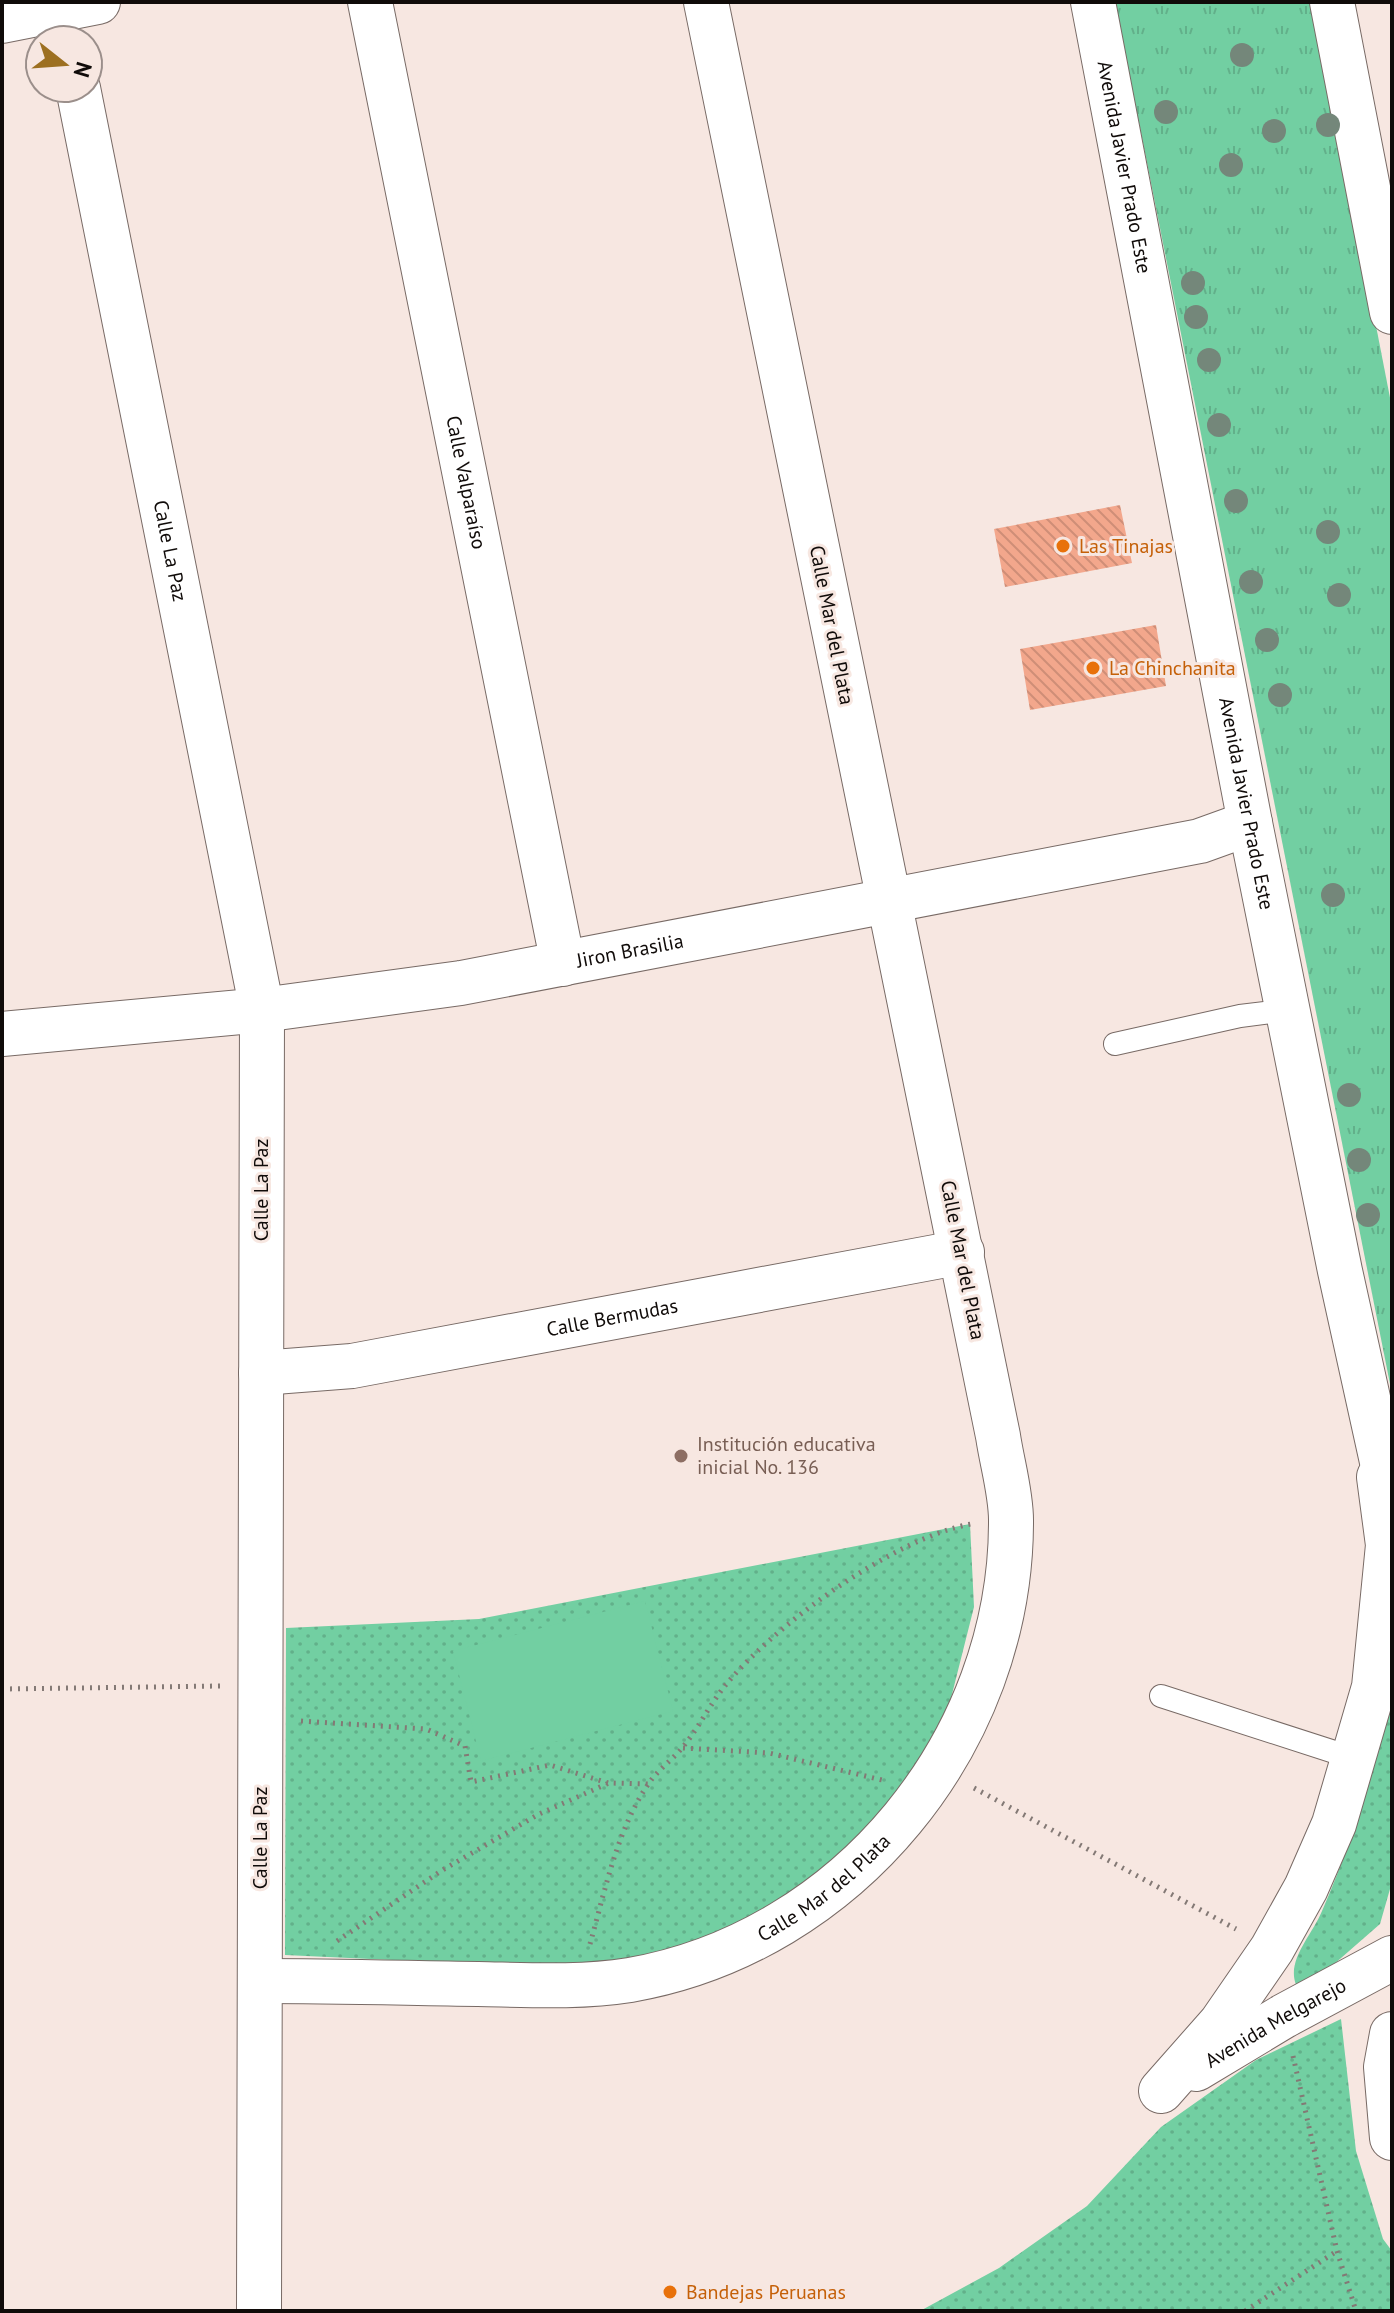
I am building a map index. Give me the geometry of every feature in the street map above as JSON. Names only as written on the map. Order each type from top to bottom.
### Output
[{"type":"street","name":"Calle Valparaíso","points":[[370,2],[563,964]]},
{"type":"street","name":"Calle Mar del Plata","points":[[277,1981],[579,1986],[632,1979],[684,1966],[733,1948],[781,1924],[825,1895],[866,1860],[902,1821],[937,1774],[980,1690],[997,1634],[1008,1575],[1011,1516],[962,1252],[706,2]]},
{"type":"street","name":"Avenida Javier Prado Este","points":[[1093,2],[1250,823],[1392,1507]]},
{"type":"street","points":[[1332,2],[1391,298]]},
{"type":"street","points":[[2,21],[76,17]]},
{"type":"street","name":"Calle La Paz","points":[[81,104],[262,1010],[260,1686],[277,1981],[259,2311]]},
{"type":"street","name":"Jiron Brasilia","points":[[2,1034],[262,1010],[446,985],[1200,841],[1250,823]]},
{"type":"street","name":"Calle Bermudas","points":[[261,1373],[352,1366],[962,1252]]},
{"type":"street","points":[[1272,1949],[1306,1888],[1334,1824],[1374,1687],[1388,1545],[1374,1431]]},
{"type":"street","name":"Avenida Melgarejo","points":[[1272,1949],[1221,2023],[1161,2091],[1284,2016],[1392,1958]]},
{"type":"street","points":[[1392,2034],[1386,2067],[1392,2138]]},
{"type":"lane","points":[[1115,1044],[1240,1016],[1288,1010]]},
{"type":"lane","points":[[1161,1696],[1353,1758]]},
{"type":"path","points":[[579,1986],[621,1839],[649,1784],[683,1748],[725,1686],[787,1624],[864,1570],[950,1528],[1011,1516]]},
{"type":"path","points":[[2,1689],[260,1686]]},
{"type":"path","points":[[301,1721],[426,1729],[465,1746],[471,1782],[550,1765],[609,1783],[649,1784]]},
{"type":"path","points":[[683,1748],[769,1753],[903,1785],[937,1774],[1272,1949]]},
{"type":"path","points":[[277,1981],[441,1871],[539,1814],[609,1783]]},
{"type":"path","points":[[1284,2016],[1337,2251],[1356,2311]]},
{"type":"path","points":[[1245,2311],[1337,2251]]},
{"type":"green space","points":[[1115,2],[1313,2],[1392,408],[1392,1394]]},
{"type":"green space","points":[[970,1524],[974,1607],[945,1722],[878,1823],[820,1879],[723,1936],[583,1969],[285,1955],[286,1628],[479,1619]]},
{"type":"green space","points":[[645,1601],[673,1711],[481,1761],[453,1651]]},
{"type":"green space","points":[[1392,1687],[1392,1882],[1380,1924],[1301,1993],[1295,1983],[1296,1962],[1322,1911],[1354,1829]]},
{"type":"green space","points":[[1341,2019],[1356,2151],[1383,2239],[1392,2251],[1392,2311],[920,2311],[999,2268],[1087,2206],[1161,2127],[1256,2060]]},
{"type":"building","name":"Las Tinajas","points":[[1120,505],[1132,563],[1005,587],[994,529]]},
{"type":"building","name":"La Chinchanita","points":[[1156,625],[1166,686],[1030,710],[1020,649]]},
{"type":"place","name":"Las Tinajas","points":[[1063,546]]},
{"type":"place","name":"La Chinchanita","points":[[1093,668]]},
{"type":"place","name":"Institución educativa inicial No. 136","points":[[681,1456]]},
{"type":"place","name":"Bandejas Peruanas","points":[[670,2292]]}]
